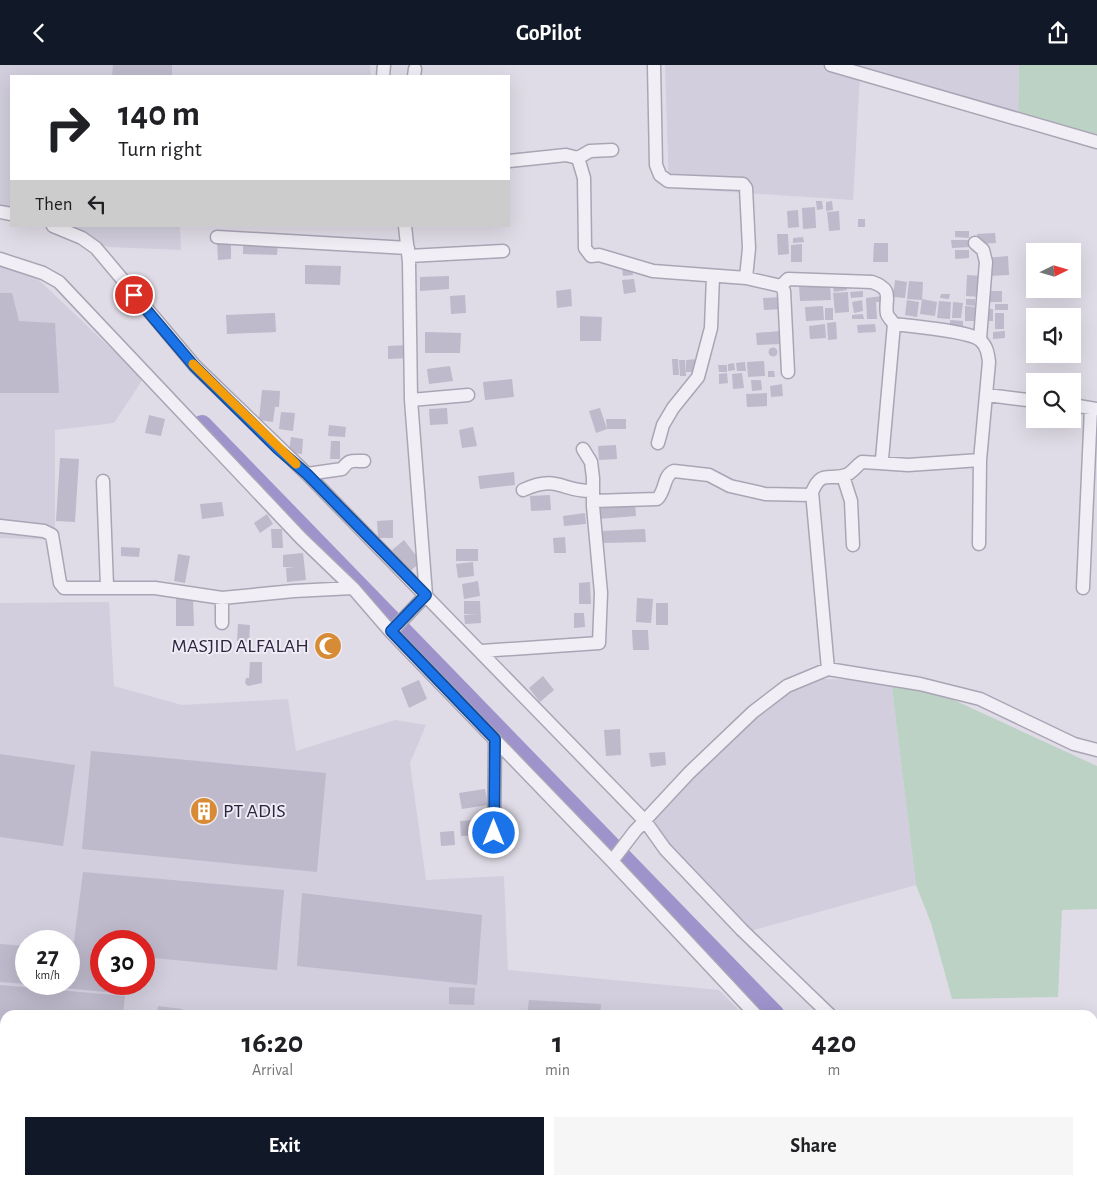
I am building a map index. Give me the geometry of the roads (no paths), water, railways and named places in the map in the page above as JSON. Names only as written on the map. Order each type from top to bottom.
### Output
[{"type":"street","points":[[654,65],[656,165],[660,175],[668,181],[743,184],[746,188],[749,248],[746,278]]},
{"type":"street","points":[[831,65],[1097,142]]},
{"type":"street","points":[[510,161],[566,155],[578,158],[590,151],[612,150]]},
{"type":"street","points":[[578,158],[584,178],[585,248],[587,253],[591,256],[599,255],[653,271],[746,278],[781,286],[784,291],[785,301],[788,373]]},
{"type":"street","points":[[55,227],[82,238],[96,249],[194,366],[278,449],[307,474],[481,651],[645,821],[665,849],[742,930],[825,1010]]},
{"type":"street","points":[[393,629],[426,595],[411,399],[408,252],[405,227]]},
{"type":"street","points":[[217,237],[408,252],[503,251]]},
{"type":"street","points":[[975,243],[983,250],[986,262],[980,339],[987,350],[989,362],[980,460],[979,544]]},
{"type":"street","points":[[0,259],[43,273],[59,282],[294,531],[353,588],[495,739],[614,859],[751,1010]]},
{"type":"street","points":[[658,443],[663,425],[673,408],[698,377],[711,327],[712,276]]},
{"type":"street","points":[[781,286],[788,279],[872,281],[881,285],[886,293],[887,314],[894,324],[882,459],[879,463]]},
{"type":"street","points":[[894,324],[942,330],[980,339]]},
{"type":"street","points":[[411,399],[468,395]]},
{"type":"street","points":[[987,395],[1026,400]]},
{"type":"street","points":[[1081,406],[1094,408],[1091,553],[1083,588]]},
{"type":"street","points":[[481,651],[599,643],[601,593],[591,462],[583,449]]},
{"type":"street","points":[[827,662],[811,495],[817,481],[823,477],[843,476],[850,473],[862,462],[908,465],[980,460]]},
{"type":"street","points":[[307,474],[341,470],[345,463],[350,461],[364,461]]},
{"type":"street","points":[[523,490],[548,482],[593,496],[657,499],[667,477],[674,471],[709,475],[730,486],[765,494],[811,495]]},
{"type":"street","points":[[843,476],[851,501],[853,545]]},
{"type":"street","points":[[103,481],[107,586]]},
{"type":"street","points":[[0,526],[44,531],[52,535],[62,587],[107,586],[163,589],[222,598],[353,588]]},
{"type":"street","points":[[222,598],[222,623]]},
{"type":"street","points":[[614,859],[635,831],[689,773],[753,712],[787,686],[827,662],[980,699],[1074,744],[1097,750]]},
{"type":"street","points":[[494,833],[495,739]]},
{"type":"waterway","points":[[202,425],[770,1010]]},
{"type":"place","name":"MASJID ALFALAH","points":[[328,646]]},
{"type":"place","name":"PT ADIS","points":[[204,811]]}]
